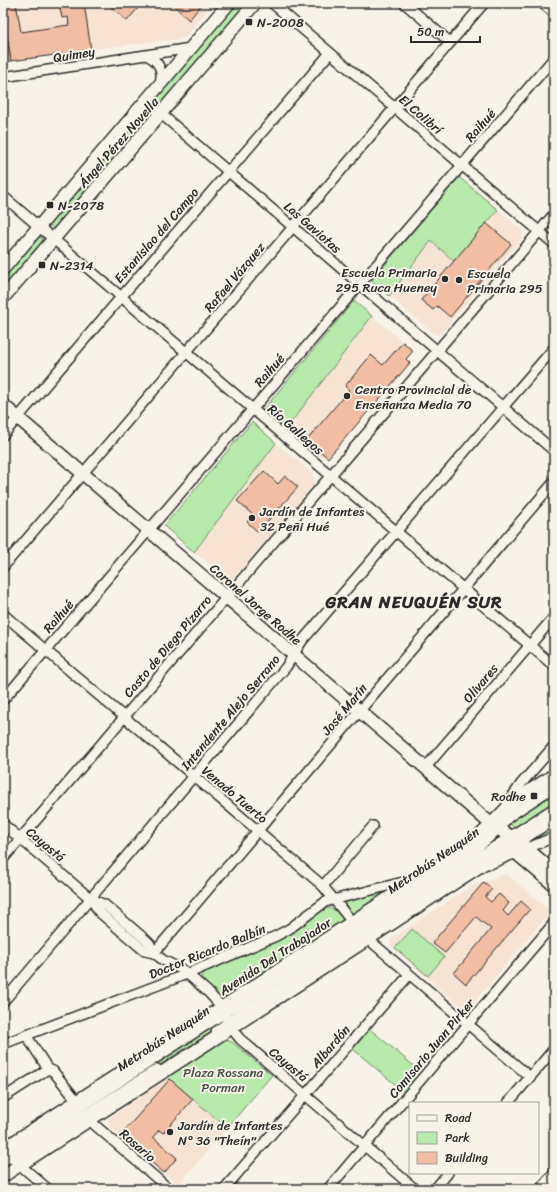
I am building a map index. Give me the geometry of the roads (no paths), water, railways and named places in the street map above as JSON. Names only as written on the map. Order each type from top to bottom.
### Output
[{"type":"main road","name":"Ángel Pérez Novella","points":[[3,269],[229,3]]},
{"type":"main road","name":"Ángel Pérez Novella","points":[[3,298],[255,3]]},
{"type":"main road","points":[[544,3],[554,11]]},
{"type":"main road","name":"Coronel Jorge Rodhe","points":[[3,405],[515,844],[554,872]]},
{"type":"main road","name":"Avenida Del Trabajador","points":[[3,1176],[89,1120],[352,922],[495,827],[503,811],[521,796],[554,775]]},
{"type":"main road","name":"Avenida Del Trabajador","points":[[3,1149],[77,1101],[368,939],[478,869],[554,818]]},
{"type":"main road","name":"Coronel Jorge Rodhe","points":[[515,844],[554,885]]},
{"type":"street","name":"El Colibrí","points":[[272,3],[554,244]]},
{"type":"street","points":[[404,3],[450,42]]},
{"type":"street","name":"Rafael Vázquez","points":[[3,567],[484,3]]},
{"type":"street","name":"Quimey","points":[[3,77],[148,56],[191,48]]},
{"type":"street","name":"Estanislao del Campo","points":[[3,435],[330,52]]},
{"type":"street","points":[[148,56],[159,63],[162,73],[160,84]]},
{"type":"street","name":"Raihué","points":[[3,700],[554,58]]},
{"type":"street","name":"Las Gaviotas","points":[[146,101],[554,451]]},
{"type":"street","name":"Río Gallegos","points":[[3,196],[554,666]]},
{"type":"street","name":"Casto de Diego Pizarro","points":[[3,859],[554,214]]},
{"type":"street","name":"Intendente Alejo Serrano","points":[[3,1002],[286,667],[302,641],[554,348]]},
{"type":"street","name":"José Marín","points":[[154,953],[554,482]]},
{"type":"street","name":"Venado Tuerto","points":[[3,614],[323,886],[352,922]]},
{"type":"street","name":"Olivares","points":[[426,767],[554,617]]},
{"type":"street","points":[[503,811],[518,788],[554,746]]},
{"type":"street","points":[[554,781],[510,809],[510,811],[512,812],[554,786]]},
{"type":"street","name":"Metrobús Neuquén","points":[[3,1167],[477,848],[495,827],[554,786]]},
{"type":"street","name":"Metrobús Neuquén","points":[[3,1162],[43,1132],[226,1018],[515,844],[554,808]]},
{"type":"street","name":"Cayastá","points":[[3,824],[91,899],[105,905],[148,942],[154,953],[187,974],[211,995],[240,1039],[415,1189]]},
{"type":"street","points":[[323,886],[374,826]]},
{"type":"street","points":[[515,844],[554,837]]},
{"type":"street","points":[[498,846],[501,847],[445,885],[443,882],[498,846]]},
{"type":"street","name":"Doctor Ricardo Balbín","points":[[5,1040],[26,1035],[187,974],[282,933],[296,925],[317,907],[334,899],[418,879]]},
{"type":"street","name":"Comisario Juan Pirker","points":[[328,1189],[554,923]]},
{"type":"street","points":[[368,939],[530,1078]]},
{"type":"street","name":"Albardón","points":[[224,1189],[409,975]]},
{"type":"street","points":[[26,1035],[48,1069],[53,1071],[77,1101]]},
{"type":"street","points":[[509,1102],[554,1049]]},
{"type":"street","points":[[3,1098],[48,1069]]},
{"type":"street","name":"Rosario","points":[[89,1120],[169,1189]]},
{"type":"street","points":[[20,1165],[48,1189]]},
{"type":"street","points":[[540,1189],[554,1173]]},
{"type":"street","points":[[435,1189],[447,1174]]},
{"type":"place","name":"N-2008","points":[[249,22]]},
{"type":"place","name":"N-2078","points":[[50,205]]},
{"type":"place","name":"N-2314","points":[[42,265]]},
{"type":"place","name":"Escuela Primaria 295 Ruca Hueney","points":[[445,279]]},
{"type":"place","name":"Escuela Primaria 295","points":[[459,280]]},
{"type":"place","name":"Centro Provincial de Enseñanza Media 70","points":[[347,396]]},
{"type":"place","name":"Jardín de Infantes 32 Peñi Hué","points":[[252,518]]},
{"type":"place","name":"Rodhe","points":[[534,796]]},
{"type":"place","name":"Jardín de Infantes N° 36 \"Theín\"","points":[[170,1132]]},
{"type":"district","name":"GRAN NEUQUÉN SUR","points":[[414,602]]},
{"type":"park label","name":"Plaza Rossana Porman","points":[[223,1080]]}]
